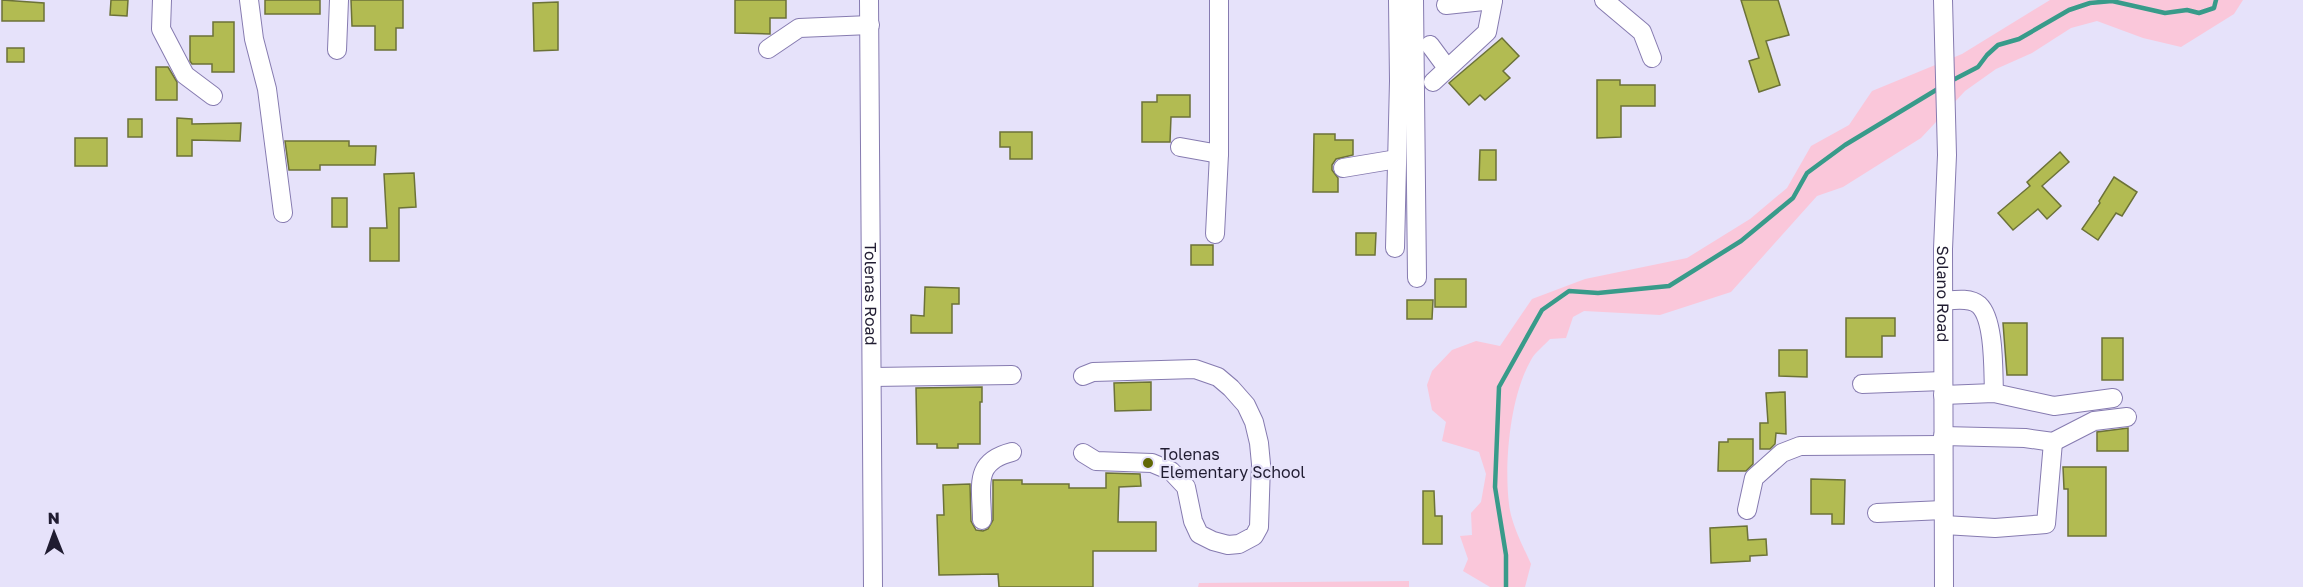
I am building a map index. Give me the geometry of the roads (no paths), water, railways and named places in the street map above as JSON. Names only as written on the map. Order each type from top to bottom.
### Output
[{"type":"street","points":[[162,0],[161,29],[185,75],[213,96]]},
{"type":"street","points":[[249,0],[254,39],[267,88],[283,213]]},
{"type":"street","points":[[337,50],[339,0]]},
{"type":"street","name":"Tolenas Road","points":[[869,0],[873,587]]},
{"type":"street","points":[[1215,234],[1219,154],[1219,0]]},
{"type":"street","points":[[1395,248],[1400,81],[1398,0]]},
{"type":"street","points":[[1414,0],[1417,279]]},
{"type":"street","points":[[1433,82],[1487,32],[1493,0],[1446,5]]},
{"type":"street","points":[[1604,0],[1642,32],[1652,58]]},
{"type":"street","name":"Solano Road","points":[[1943,0],[1947,155],[1943,301],[1944,587]]},
{"type":"street","points":[[768,49],[799,28],[870,25]]},
{"type":"street","points":[[1430,45],[1447,68]]},
{"type":"street","points":[[1180,147],[1219,154]]},
{"type":"street","points":[[1343,168],[1397,159]]},
{"type":"street","points":[[1943,301],[1969,300],[1979,305],[1989,322],[1994,393]]},
{"type":"street","points":[[1083,376],[1093,372],[1195,369],[1218,377],[1246,405],[1254,422],[1261,464],[1259,527],[1254,536],[1239,544],[1227,545],[1214,541],[1199,534],[1193,521],[1186,487],[1172,471],[1152,463],[1095,461],[1083,453]]},
{"type":"street","points":[[872,377],[1012,375]]},
{"type":"street","points":[[1862,384],[1994,393],[2054,406],[2113,398]]},
{"type":"street","points":[[1747,510],[1754,477],[1782,453],[1800,446],[2025,438],[2053,442],[2094,421],[2127,417]]},
{"type":"street","points":[[1877,513],[1943,518],[1995,528],[2046,524],[2053,442]]},
{"type":"street","points":[[982,520],[982,475],[987,464],[997,456],[1012,453]]},
{"type":"waterway","points":[[1951,81],[1978,67],[1998,45],[2019,39],[2069,10],[2090,3],[2112,1],[2165,13],[2187,10],[2199,13],[2214,8],[2216,0]]},
{"type":"waterway","points":[[1506,587],[1506,555],[1495,487],[1499,387],[1542,310],[1569,291],[1598,293],[1669,286],[1741,241],[1793,198],[1807,173],[1845,145],[1941,87]]},
{"type":"place","name":"Tolenas Elementary School","points":[[1148,463]]}]
